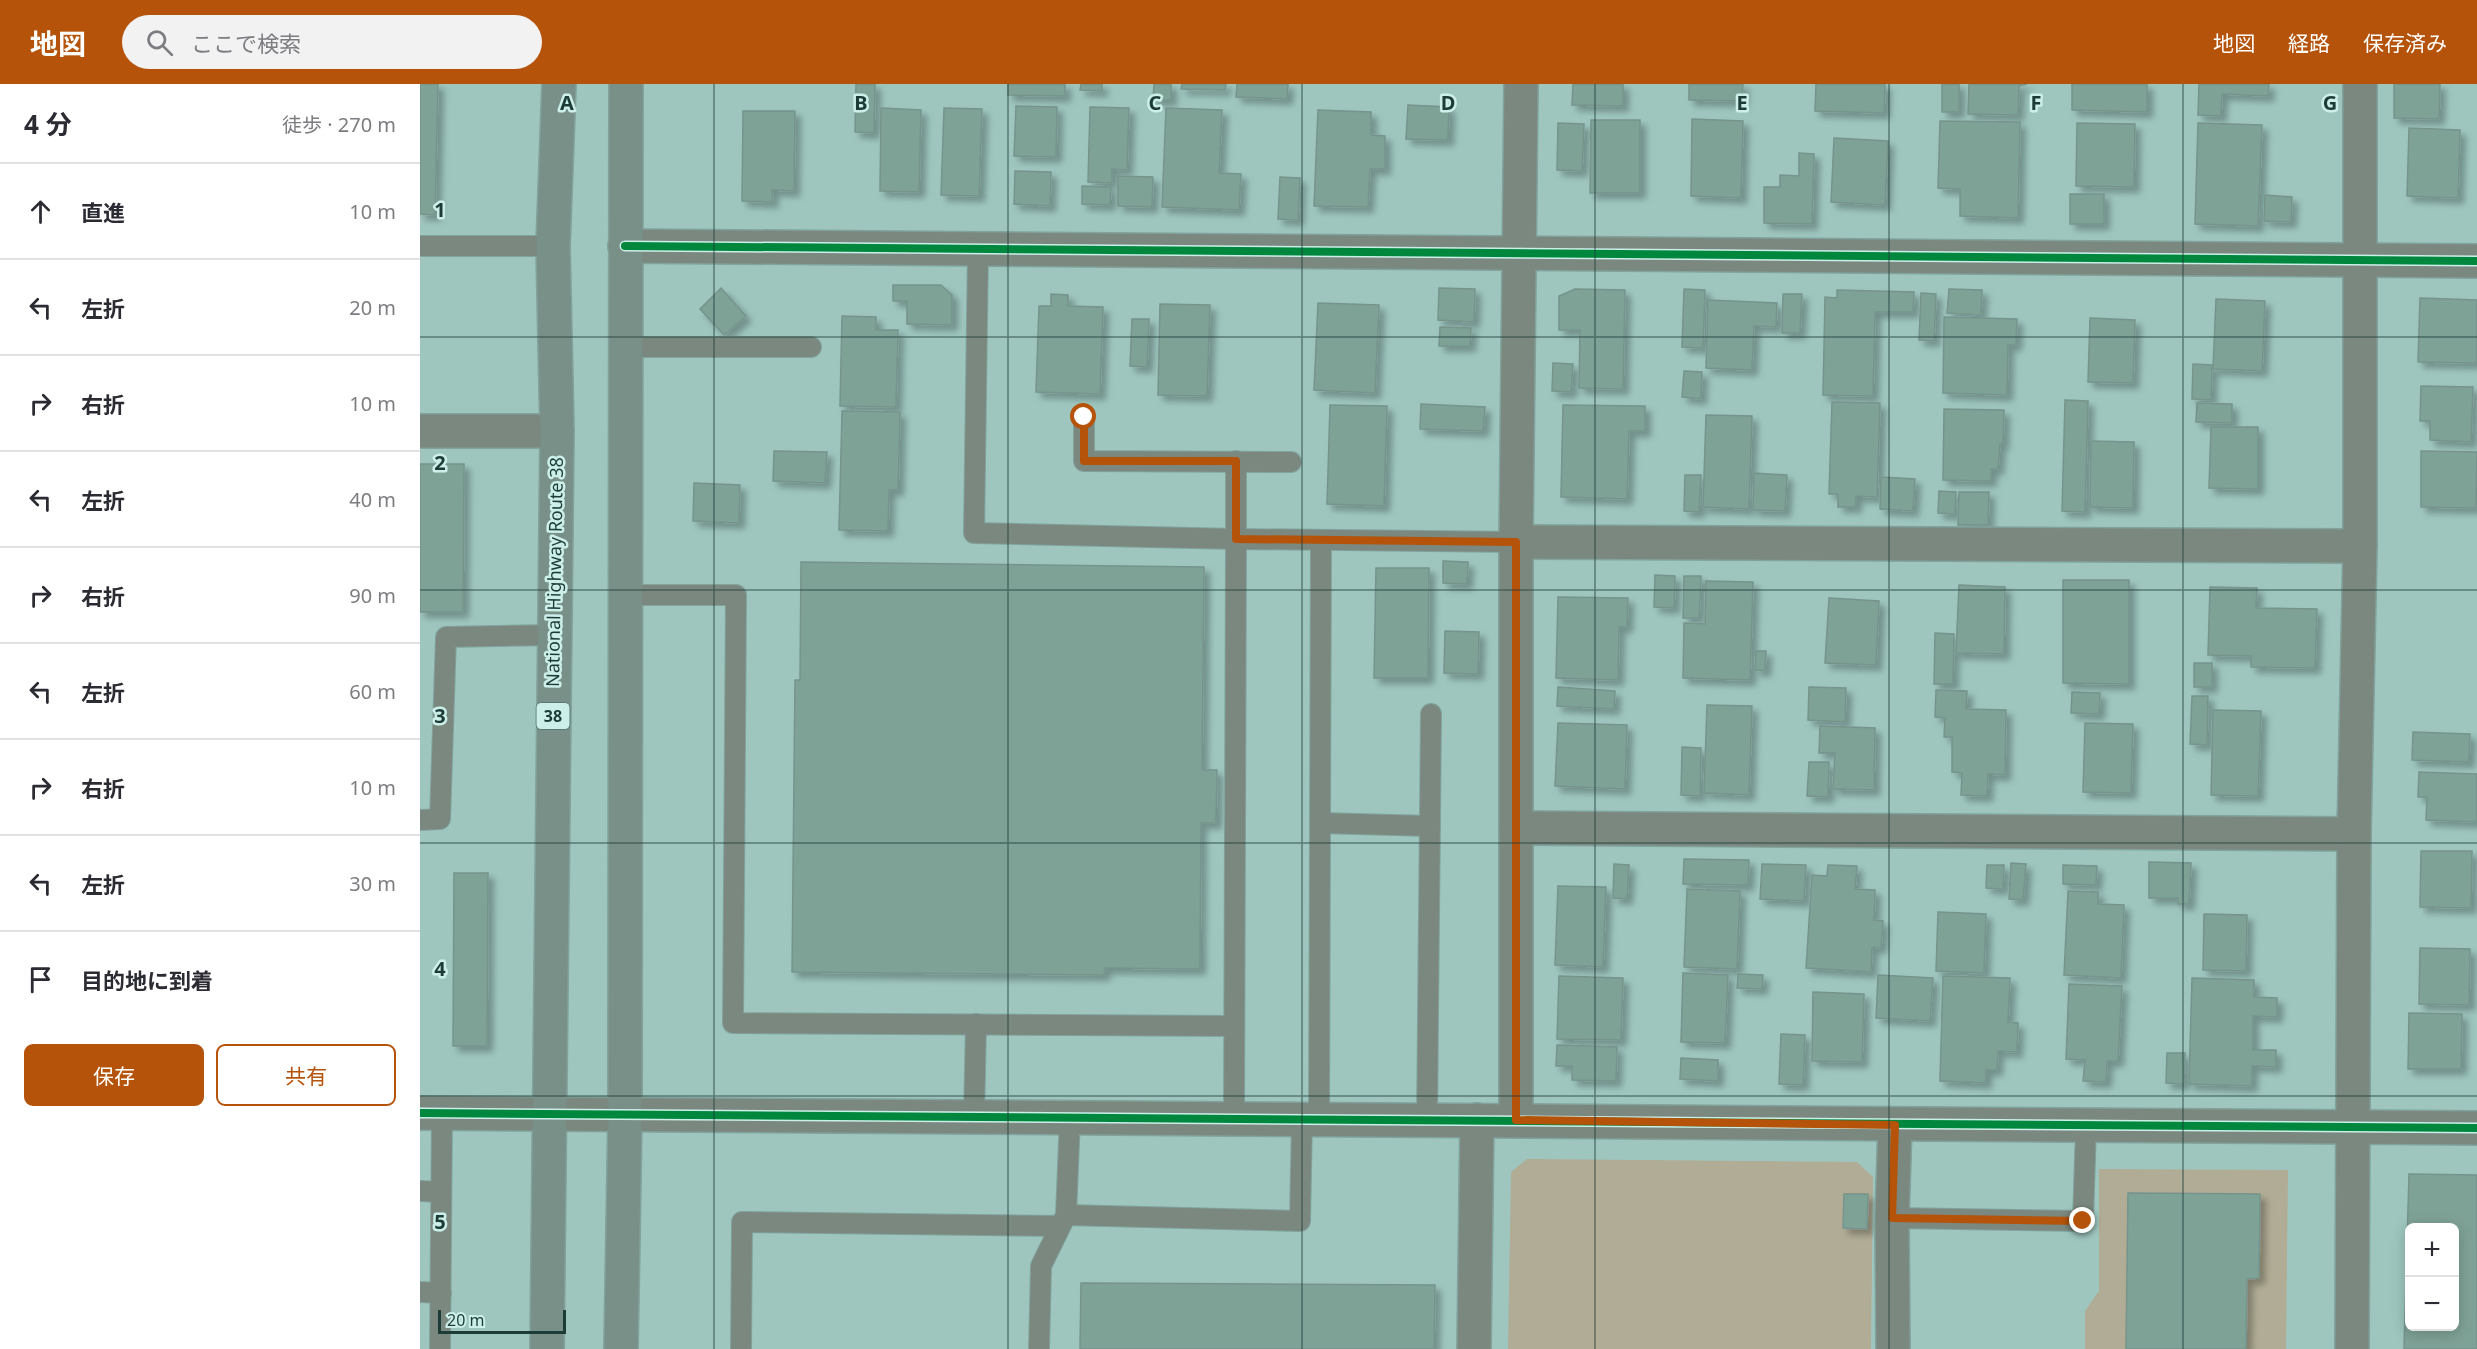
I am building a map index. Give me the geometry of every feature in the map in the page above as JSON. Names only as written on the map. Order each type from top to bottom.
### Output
[{"type":"highway","name":"National Highway Route 38","points":[[547,1349],[557,431],[553,246],[559,84]]},
{"type":"highway","points":[[621,1349],[625,1114],[626,84]]},
{"type":"street","points":[[1516,1120],[1516,542],[1521,84]]},
{"type":"street","points":[[2352,1349],[2354,834],[2360,546],[2360,84]]},
{"type":"street","points":[[625,246],[2477,261]]},
{"type":"street","points":[[420,430],[557,431]]},
{"type":"street","points":[[1516,542],[2360,546]]},
{"type":"street","points":[[1516,828],[2354,834]]},
{"type":"street","points":[[431,1113],[2477,1128]]},
{"type":"street","points":[[1474,1349],[1477,1120]]},
{"type":"street","points":[[1893,1349],[1892,1218],[1895,1125]]},
{"type":"lane","points":[[420,246],[553,246]]},
{"type":"lane","points":[[978,249],[974,533],[1516,542]]},
{"type":"lane","points":[[625,347],[811,347]]},
{"type":"lane","points":[[1084,417],[1084,461],[1291,462]]},
{"type":"lane","points":[[1234,1118],[1236,461]]},
{"type":"lane","points":[[741,1349],[742,1222],[1299,1221],[1311,1119],[1320,823],[1321,540]]},
{"type":"lane","points":[[626,595],[735,595],[733,1023],[1234,1026]]},
{"type":"lane","points":[[420,820],[440,819],[446,637],[554,635]]},
{"type":"lane","points":[[1427,1120],[1431,714]]},
{"type":"lane","points":[[1320,823],[1430,826]]},
{"type":"lane","points":[[974,1117],[976,1024]]},
{"type":"lane","points":[[431,1113],[441,1192],[440,1349]]},
{"type":"lane","points":[[1039,1349],[1041,1266],[1063,1221],[1070,1117]]},
{"type":"lane","points":[[1892,1218],[2083,1221],[2086,1126]]},
{"type":"lane","points":[[420,1191],[441,1192]]},
{"type":"lane","points":[[420,1292],[441,1293]]},
{"type":"shaded area","points":[[1527,1159],[1857,1162],[1873,1177],[1871,1349],[1508,1349],[1511,1172]]},
{"type":"shaded area","points":[[2099,1169],[2288,1170],[2286,1349],[2085,1349],[2085,1311],[2099,1291]]},
{"type":"building","points":[[420,84],[438,84],[435,215],[420,214]]},
{"type":"building","points":[[856,84],[875,84],[874,133],[855,132]]},
{"type":"building","points":[[1008,84],[1065,84],[1065,96],[1008,95]]},
{"type":"building","points":[[1081,84],[1102,84],[1102,91],[1080,90]]},
{"type":"building","points":[[1154,84],[1171,84],[1171,100],[1153,100]]},
{"type":"building","points":[[1182,84],[1226,84],[1225,90],[1181,89]]},
{"type":"building","points":[[1237,84],[1288,84],[1287,99],[1236,97]]},
{"type":"building","points":[[1573,84],[1623,84],[1623,106],[1572,105]]},
{"type":"building","points":[[1689,84],[1743,84],[1742,101],[1689,100]]},
{"type":"building","points":[[1816,84],[1885,84],[1884,113],[1815,111]]},
{"type":"building","points":[[1942,84],[1959,84],[1959,112],[1942,112]]},
{"type":"building","points":[[1969,84],[2027,84],[2019,86],[2018,115],[1968,114]]},
{"type":"building","points":[[2072,84],[2147,84],[2147,112],[2072,110]]},
{"type":"building","points":[[2199,84],[2269,84],[2268,96],[2222,94],[2221,116],[2198,115]]},
{"type":"building","points":[[2394,84],[2440,84],[2439,119],[2394,118]]},
{"type":"building","points":[[1408,105],[1449,107],[1448,140],[1406,139]]},
{"type":"building","points":[[1016,106],[1057,107],[1056,157],[1014,156]]},
{"type":"building","points":[[1090,107],[1129,108],[1127,170],[1112,169],[1112,183],[1088,182]]},
{"type":"building","points":[[881,108],[921,110],[919,192],[880,191]]},
{"type":"building","points":[[944,108],[982,109],[979,196],[941,195]]},
{"type":"building","points":[[1166,108],[1222,110],[1219,173],[1241,174],[1239,210],[1162,207]]},
{"type":"building","points":[[1318,110],[1371,112],[1371,135],[1385,136],[1385,169],[1370,169],[1368,207],[1314,206]]},
{"type":"building","points":[[743,111],[795,111],[794,191],[772,190],[773,202],[742,201]]},
{"type":"building","points":[[1692,119],[1743,121],[1741,198],[1691,196]]},
{"type":"building","points":[[1591,120],[1640,120],[1640,193],[1590,193]]},
{"type":"building","points":[[1940,121],[2020,122],[2018,218],[1960,216],[1960,189],[1938,188]]},
{"type":"building","points":[[1558,123],[1584,124],[1582,171],[1557,170]]},
{"type":"building","points":[[2077,123],[2135,124],[2134,187],[2076,186]]},
{"type":"building","points":[[2198,123],[2262,125],[2258,226],[2195,224]]},
{"type":"building","points":[[2409,128],[2460,130],[2458,198],[2407,196]]},
{"type":"building","points":[[1834,138],[1888,141],[1885,205],[1831,202]]},
{"type":"building","points":[[1799,153],[1814,154],[1812,224],[1764,223],[1764,187],[1780,187],[1780,175],[1799,176]]},
{"type":"building","points":[[1015,171],[1051,172],[1050,206],[1014,204]]},
{"type":"building","points":[[1118,176],[1153,177],[1152,207],[1118,206]]},
{"type":"building","points":[[1280,177],[1300,178],[1298,220],[1278,219]]},
{"type":"building","points":[[1082,186],[1111,187],[1110,205],[1082,204]]},
{"type":"building","points":[[2070,194],[2104,194],[2104,224],[2070,224]]},
{"type":"building","points":[[2265,195],[2292,197],[2291,222],[2264,221]]},
{"type":"building","points":[[893,285],[941,285],[952,295],[952,325],[907,324],[907,301],[893,301]]},
{"type":"building","points":[[721,288],[746,316],[724,335],[700,309]]},
{"type":"building","points":[[1439,288],[1475,289],[1474,322],[1438,320]]},
{"type":"building","points":[[1575,289],[1625,290],[1623,389],[1579,388],[1580,330],[1559,330],[1559,296]]},
{"type":"building","points":[[1684,289],[1705,290],[1703,348],[1682,347]]},
{"type":"building","points":[[1949,289],[1982,290],[1981,315],[1947,313]]},
{"type":"building","points":[[1837,290],[1914,292],[1913,312],[1875,312],[1873,396],[1823,395],[1825,297],[1837,298]]},
{"type":"building","points":[[1921,293],[1936,294],[1934,341],[1919,340]]},
{"type":"building","points":[[1051,294],[1068,295],[1068,306],[1103,307],[1100,394],[1036,392],[1039,306],[1051,306]]},
{"type":"building","points":[[1783,294],[1802,294],[1800,333],[1782,333]]},
{"type":"building","points":[[2420,298],[2477,300],[2477,363],[2418,362]]},
{"type":"building","points":[[2216,299],[2265,301],[2262,371],[2213,369]]},
{"type":"building","points":[[1708,300],[1777,303],[1776,327],[1754,326],[1752,370],[1706,368]]},
{"type":"building","points":[[1318,303],[1379,305],[1375,393],[1314,390]]},
{"type":"building","points":[[1160,304],[1210,305],[1207,396],[1158,395]]},
{"type":"building","points":[[842,316],[876,317],[876,330],[898,330],[896,407],[840,406]]},
{"type":"building","points":[[1944,317],[2017,319],[2016,345],[2008,345],[2007,395],[1943,393]]},
{"type":"building","points":[[2090,318],[2135,320],[2133,383],[2088,382]]},
{"type":"building","points":[[1132,319],[1149,319],[1147,367],[1130,366]]},
{"type":"building","points":[[1440,327],[1471,328],[1470,346],[1439,346]]},
{"type":"building","points":[[1553,363],[1573,364],[1571,392],[1552,391]]},
{"type":"building","points":[[2193,364],[2212,365],[2211,400],[2192,399]]},
{"type":"building","points":[[1684,371],[1702,372],[1701,399],[1682,397]]},
{"type":"building","points":[[2421,386],[2473,387],[2471,442],[2430,440],[2430,421],[2420,421]]},
{"type":"building","points":[[2065,400],[2088,401],[2085,512],[2062,511]]},
{"type":"building","points":[[1832,402],[1880,403],[1877,497],[1856,496],[1856,507],[1838,507],[1838,494],[1829,494]]},
{"type":"building","points":[[2197,403],[2232,404],[2232,423],[2196,422]]},
{"type":"building","points":[[1421,404],[1485,407],[1483,431],[1420,429]]},
{"type":"building","points":[[1330,405],[1387,406],[1384,506],[1327,504]]},
{"type":"building","points":[[1563,405],[1645,406],[1645,431],[1629,431],[1627,499],[1561,497]]},
{"type":"building","points":[[1944,409],[2004,410],[2003,444],[2000,444],[1998,469],[1991,469],[1991,481],[1943,480]]},
{"type":"building","points":[[842,411],[900,412],[898,490],[889,490],[888,531],[839,530]]},
{"type":"building","points":[[1706,415],[1752,416],[1749,509],[1703,507]]},
{"type":"building","points":[[2211,427],[2258,427],[2258,489],[2209,488]]},
{"type":"building","points":[[2091,441],[2134,442],[2133,508],[2090,507]]},
{"type":"building","points":[[774,451],[827,452],[825,483],[773,481]]},
{"type":"building","points":[[2421,451],[2477,452],[2476,508],[2421,507]]},
{"type":"building","points":[[420,464],[464,464],[463,612],[420,612]]},
{"type":"building","points":[[1754,473],[1787,475],[1785,511],[1753,510]]},
{"type":"building","points":[[1685,475],[1701,475],[1699,512],[1684,511]]},
{"type":"building","points":[[1881,477],[1915,479],[1913,511],[1880,509]]},
{"type":"building","points":[[694,483],[740,485],[739,523],[693,521]]},
{"type":"building","points":[[1939,491],[1956,492],[1955,514],[1938,513]]},
{"type":"building","points":[[1959,492],[1989,492],[1988,525],[1958,525]]},
{"type":"building","points":[[1443,561],[1468,562],[1467,584],[1443,583]]},
{"type":"building","points":[[801,562],[1204,567],[1202,770],[1217,770],[1216,823],[1201,823],[1200,969],[1105,968],[1104,975],[792,972],[795,680],[800,680]]},
{"type":"building","points":[[1376,568],[1429,568],[1428,678],[1374,678]]},
{"type":"building","points":[[1655,575],[1675,576],[1674,608],[1654,607]]},
{"type":"building","points":[[1684,576],[1701,576],[1699,618],[1683,618]]},
{"type":"building","points":[[2063,580],[2129,580],[2129,684],[2063,683]]},
{"type":"building","points":[[1706,581],[1753,582],[1750,680],[1683,678],[1684,623],[1705,624]]},
{"type":"building","points":[[1959,585],[2005,587],[2004,654],[1956,653]]},
{"type":"building","points":[[2210,587],[2257,588],[2256,608],[2317,609],[2315,668],[2251,667],[2251,656],[2208,655]]},
{"type":"building","points":[[1558,597],[1628,598],[1627,627],[1619,627],[1618,680],[1556,678]]},
{"type":"building","points":[[1829,598],[1879,601],[1876,665],[1825,663]]},
{"type":"building","points":[[1445,631],[1479,632],[1478,674],[1444,673]]},
{"type":"building","points":[[1935,633],[1954,634],[1953,684],[1934,684]]},
{"type":"building","points":[[1756,651],[1766,651],[1765,671],[1755,670]]},
{"type":"building","points":[[2194,663],[2212,663],[2212,687],[2194,687]]},
{"type":"building","points":[[1558,687],[1615,691],[1614,709],[1557,706]]},
{"type":"building","points":[[1809,687],[1846,688],[1845,722],[1808,720]]},
{"type":"building","points":[[1936,690],[1967,691],[1966,709],[2006,710],[2005,775],[1988,774],[1987,796],[1961,795],[1962,773],[1952,772],[1952,737],[1944,737],[1945,718],[1935,717]]},
{"type":"building","points":[[2072,692],[2100,693],[2099,714],[2071,713]]},
{"type":"building","points":[[2192,696],[2208,696],[2207,745],[2190,744]]},
{"type":"building","points":[[1707,705],[1752,706],[1749,795],[1704,793]]},
{"type":"building","points":[[2213,710],[2261,711],[2258,796],[2211,795]]},
{"type":"building","points":[[1558,723],[1627,725],[1625,789],[1555,786]]},
{"type":"building","points":[[2085,723],[2133,724],[2131,793],[2083,792]]},
{"type":"building","points":[[1820,726],[1875,728],[1874,790],[1833,789],[1835,753],[1819,753]]},
{"type":"building","points":[[2413,732],[2470,734],[2469,762],[2412,760]]},
{"type":"building","points":[[1682,747],[1701,748],[1700,796],[1681,795]]},
{"type":"building","points":[[1809,762],[1829,762],[1828,797],[1807,796]]},
{"type":"building","points":[[2419,772],[2477,774],[2477,822],[2426,820],[2427,797],[2418,797]]},
{"type":"building","points":[[2421,851],[2472,851],[2471,908],[2420,907]]},
{"type":"building","points":[[1684,859],[1749,860],[1748,885],[1683,884]]},
{"type":"building","points":[[2149,862],[2191,863],[2189,904],[2178,904],[2178,898],[2149,898]]},
{"type":"building","points":[[2011,863],[2026,864],[2023,900],[2009,899]]},
{"type":"building","points":[[1614,864],[1629,865],[1627,899],[1613,898]]},
{"type":"building","points":[[1762,864],[1806,865],[1804,901],[1760,899]]},
{"type":"building","points":[[1828,865],[1857,866],[1855,889],[1875,890],[1874,920],[1883,921],[1881,948],[1872,947],[1871,972],[1806,968],[1812,875],[1827,876]]},
{"type":"building","points":[[1987,865],[2004,865],[2003,889],[1986,888]]},
{"type":"building","points":[[2063,865],[2097,866],[2096,885],[2063,884]]},
{"type":"building","points":[[454,873],[488,873],[487,1046],[453,1046]]},
{"type":"building","points":[[1558,886],[1606,887],[1603,967],[1555,965]]},
{"type":"building","points":[[1687,889],[1740,891],[1737,969],[1684,967]]},
{"type":"building","points":[[2068,891],[2098,892],[2098,904],[2124,905],[2121,978],[2064,975]]},
{"type":"building","points":[[1938,912],[1986,914],[1984,973],[1936,971]]},
{"type":"building","points":[[2204,914],[2247,915],[2246,971],[2203,970]]},
{"type":"building","points":[[2420,948],[2470,949],[2469,1005],[2419,1004]]},
{"type":"building","points":[[1683,973],[1728,975],[1725,1043],[1681,1042]]},
{"type":"building","points":[[1738,974],[1763,975],[1762,989],[1737,988]]},
{"type":"building","points":[[1878,975],[1933,978],[1930,1021],[1876,1018]]},
{"type":"building","points":[[1559,976],[1623,978],[1621,1040],[1557,1039]]},
{"type":"building","points":[[1943,976],[2010,978],[2008,1022],[2018,1023],[2017,1052],[1998,1051],[1997,1070],[1986,1070],[1986,1083],[1940,1081]]},
{"type":"building","points":[[2192,978],[2254,980],[2254,997],[2277,998],[2277,1017],[2253,1016],[2253,1050],[2276,1050],[2276,1067],[2252,1066],[2252,1086],[2189,1084]]},
{"type":"building","points":[[2069,984],[2122,986],[2118,1061],[2107,1061],[2106,1082],[2083,1081],[2085,1060],[2066,1059]]},
{"type":"building","points":[[1813,992],[1864,994],[1862,1062],[1812,1061]]},
{"type":"building","points":[[2409,1013],[2462,1014],[2461,1069],[2408,1069]]},
{"type":"building","points":[[1781,1034],[1805,1035],[1803,1085],[1779,1084]]},
{"type":"building","points":[[1557,1045],[1617,1047],[1616,1081],[1572,1080],[1572,1066],[1556,1066]]},
{"type":"building","points":[[2167,1053],[2185,1053],[2184,1084],[2166,1083]]},
{"type":"building","points":[[1681,1058],[1718,1060],[1718,1081],[1680,1079]]},
{"type":"building","points":[[2409,1174],[2477,1175],[2477,1349],[2404,1349],[2405,1314],[2405,1331],[2459,1331],[2459,1223],[2408,1223]]},
{"type":"building","points":[[2128,1193],[2260,1194],[2259,1278],[2247,1279],[2246,1349],[2126,1349]]},
{"type":"building","points":[[1844,1194],[1868,1194],[1867,1229],[1843,1228]]},
{"type":"building","points":[[1081,1283],[1435,1285],[1434,1349],[1080,1349]]},
{"type":"cycle path","points":[[625,246],[2477,261]]},
{"type":"cycle path","points":[[420,1113],[2477,1128]]},
{"type":"route","points":[[1084,417],[1084,461],[1236,461],[1236,539],[1516,542],[1516,1120],[1895,1125],[1892,1218],[2083,1221]]}]
